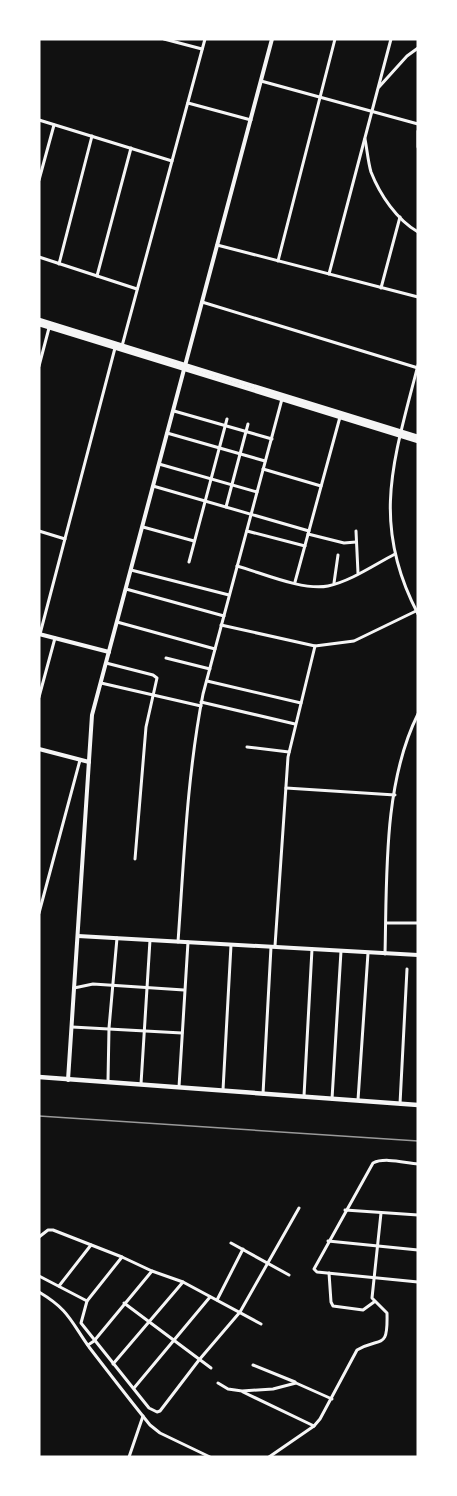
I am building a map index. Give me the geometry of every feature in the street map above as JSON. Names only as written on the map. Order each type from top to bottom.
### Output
[{"type":"main road","points":[[39,322],[122,346],[340,417],[418,439]]},
{"type":"main road","points":[[39,322],[49,328],[185,367],[400,434]]},
{"type":"main road","points":[[39,1077],[418,1105]]},
{"type":"street","points":[[164,39],[202,49]]},
{"type":"street","points":[[122,346],[205,39]]},
{"type":"street","points":[[68,1080],[92,715],[272,39]]},
{"type":"street","points":[[278,261],[335,39]]},
{"type":"street","points":[[329,274],[391,39]]},
{"type":"street","points":[[378,88],[391,71],[418,48]]},
{"type":"street","points":[[261,81],[418,124]]},
{"type":"street","points":[[188,103],[251,120]]},
{"type":"street","points":[[39,120],[172,161]]},
{"type":"street","points":[[39,180],[54,125]]},
{"type":"street","points":[[418,131],[418,147]]},
{"type":"street","points":[[59,264],[92,136]]},
{"type":"street","points":[[365,137],[371,170],[381,193],[400,217],[418,232]]},
{"type":"street","points":[[97,276],[131,148]]},
{"type":"street","points":[[381,288],[400,217]]},
{"type":"street","points":[[218,245],[418,297]]},
{"type":"street","points":[[39,257],[137,289]]},
{"type":"street","points":[[202,302],[418,367],[400,434],[390,492],[390,530],[395,554],[407,593],[418,612],[354,641],[315,646],[221,625]]},
{"type":"street","points":[[39,366],[49,328]]},
{"type":"street","points":[[109,652],[39,634],[115,348]]},
{"type":"street","points":[[178,942],[190,779],[201,704],[282,399]]},
{"type":"street","points":[[174,411],[272,439]]},
{"type":"street","points":[[295,582],[340,417]]},
{"type":"street","points":[[189,562],[227,419]]},
{"type":"street","points":[[226,507],[248,424]]},
{"type":"street","points":[[167,433],[266,461]]},
{"type":"street","points":[[159,464],[257,492]]},
{"type":"street","points":[[263,469],[321,486]]},
{"type":"street","points":[[153,486],[344,543],[356,542]]},
{"type":"street","points":[[143,527],[194,541]]},
{"type":"street","points":[[39,531],[65,539]]},
{"type":"street","points":[[247,531],[305,546]]},
{"type":"street","points":[[356,531],[358,573]]},
{"type":"street","points":[[237,566],[312,586],[327,586],[395,554]]},
{"type":"street","points":[[334,584],[338,555]]},
{"type":"street","points":[[131,570],[229,595]]},
{"type":"street","points":[[126,589],[224,616]]},
{"type":"street","points":[[117,622],[215,649]]},
{"type":"street","points":[[39,698],[55,638]]},
{"type":"street","points":[[263,1095],[289,752],[315,646]]},
{"type":"street","points":[[166,657],[210,669]]},
{"type":"street","points":[[106,663],[155,676],[156,681],[141,771],[135,858]]},
{"type":"street","points":[[207,681],[301,703]]},
{"type":"street","points":[[101,683],[295,724]]},
{"type":"street","points":[[385,954],[394,795],[406,738],[418,714]]},
{"type":"street","points":[[247,747],[289,752]]},
{"type":"street","points":[[39,749],[89,762]]},
{"type":"street","points":[[39,913],[40,902],[80,760]]},
{"type":"street","points":[[286,788],[394,795]]},
{"type":"street","points":[[386,923],[418,924]]},
{"type":"street","points":[[78,936],[418,956]]},
{"type":"street","points":[[108,1083],[109,1028],[117,938]]},
{"type":"street","points":[[141,1086],[150,940]]},
{"type":"street","points":[[179,1089],[188,942]]},
{"type":"street","points":[[223,1092],[231,945]]},
{"type":"street","points":[[304,1098],[312,949]]},
{"type":"street","points":[[332,1100],[341,951]]},
{"type":"street","points":[[358,1101],[368,953]]},
{"type":"street","points":[[400,1104],[407,969]]},
{"type":"street","points":[[74,988],[93,984],[184,990]]},
{"type":"street","points":[[72,1027],[182,1033]]},
{"type":"street","points":[[418,1164],[376,1161],[345,1210],[314,1269],[317,1272],[418,1282]]},
{"type":"street","points":[[122,1257],[87,1301],[81,1323],[149,1408],[157,1412],[240,1312],[299,1208]]},
{"type":"street","points":[[345,1210],[418,1215]]},
{"type":"street","points":[[269,1457],[314,1426],[332,1399],[356,1352],[360,1348],[383,1340],[387,1328],[387,1313],[372,1298],[381,1213]]},
{"type":"street","points":[[39,1237],[52,1230],[122,1257],[183,1282],[261,1324]]},
{"type":"street","points":[[328,1240],[418,1250]]},
{"type":"street","points":[[231,1243],[289,1275]]},
{"type":"street","points":[[58,1286],[91,1245]]},
{"type":"street","points":[[217,1300],[243,1249]]},
{"type":"street","points":[[88,1345],[94,1341],[152,1271]]},
{"type":"street","points":[[329,1273],[333,1306],[363,1310],[374,1302]]},
{"type":"street","points":[[39,1276],[87,1301]]},
{"type":"street","points":[[113,1364],[183,1282]]},
{"type":"street","points":[[39,1292],[57,1302],[69,1315],[88,1345],[150,1425],[160,1433],[210,1457]]},
{"type":"street","points":[[134,1388],[210,1297]]},
{"type":"street","points":[[124,1303],[211,1368]]},
{"type":"street","points":[[253,1365],[332,1399]]},
{"type":"street","points":[[218,1383],[228,1389],[242,1391],[273,1389],[296,1383]]},
{"type":"street","points":[[242,1391],[314,1426]]},
{"type":"street","points":[[129,1457],[142,1416]]},
{"type":"railway","points":[[39,1116],[418,1141]]}]
